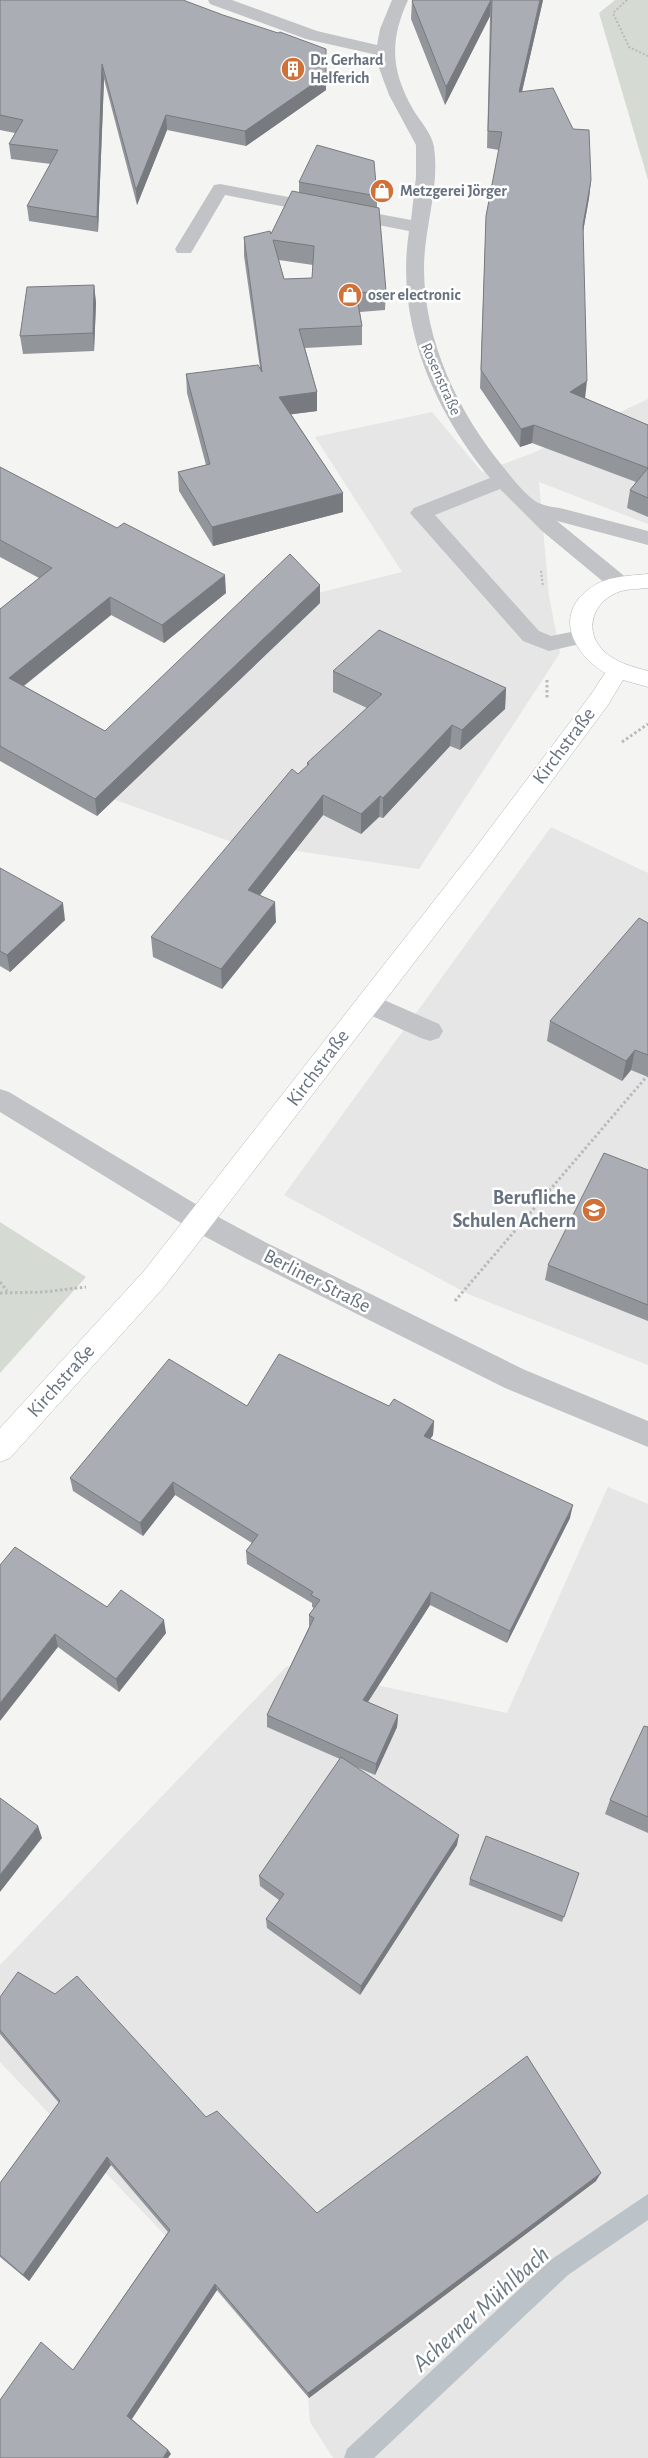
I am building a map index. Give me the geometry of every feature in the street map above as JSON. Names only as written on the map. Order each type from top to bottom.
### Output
[{"type":"main road","points":[[648,581],[620,584],[603,590],[591,599],[582,611],[578,624],[581,637],[594,656],[617,671],[648,678]]},
{"type":"main road","name":"Kirchstraße","points":[[0,1450],[154,1279],[482,857],[600,699],[617,671]]},
{"type":"street","points":[[216,0],[312,35],[384,52]]},
{"type":"street","name":"Rosenstraße","points":[[400,0],[389,22],[384,52],[404,108],[424,143],[426,185],[418,228],[414,280],[420,326],[426,349],[445,393],[469,439],[503,480],[528,506],[620,584]]},
{"type":"street","points":[[184,249],[220,189],[418,228]]},
{"type":"street","points":[[503,480],[421,513],[531,636],[549,644],[581,637]]},
{"type":"street","points":[[528,506],[648,538]]},
{"type":"street","points":[[368,1003],[430,1031]]},
{"type":"street","name":"Berliner Straße","points":[[0,1099],[199,1220],[420,1334],[514,1379],[648,1434]]},
{"type":"path","points":[[627,0],[613,13],[629,47],[648,56]]},
{"type":"path","points":[[420,1334],[451,1306],[648,1075]]},
{"type":"path","points":[[0,1282],[7,1292]]},
{"type":"path","points":[[0,1293],[43,1292]]},
{"type":"shaded area","points":[[615,0],[648,0],[648,180],[599,13]]},
{"type":"shaded area","points":[[648,399],[648,524],[539,482],[549,596],[560,653],[419,869],[229,841],[116,800],[76,778],[249,610],[402,572],[315,437],[432,412],[482,472],[533,453]]},
{"type":"shaded area","points":[[551,827],[648,873],[648,1365],[468,1294],[284,1195]]},
{"type":"shaded area","points":[[0,1222],[86,1277],[0,1373]]},
{"type":"shaded area","points":[[608,1487],[648,1504],[648,2458],[333,2458],[310,2422],[308,2397],[200,2272],[0,2062],[0,1965],[287,1666],[507,1713]]},
{"type":"building","points":[[0,0],[183,0],[326,49],[326,75],[245,131],[166,115],[136,190],[102,64],[97,217],[27,206],[58,150],[9,144],[23,120],[0,115]]},
{"type":"building","points":[[491,0],[446,87],[412,1]]},
{"type":"building","points":[[492,0],[540,0],[519,92],[553,88],[573,129],[589,130],[591,180],[583,225],[587,381],[570,392],[648,425],[648,468],[534,425],[521,429],[481,370],[486,216],[502,132],[488,131]]},
{"type":"building","points":[[317,145],[374,161],[377,196],[299,182]]},
{"type":"building","points":[[292,191],[379,208],[386,291],[356,293],[362,326],[299,329],[317,392],[279,397],[343,493],[212,527],[178,472],[210,464],[186,374],[258,365],[262,372],[244,237],[270,231],[271,234]],"holes":[[[273,240],[314,246],[312,278],[284,279]]]},
{"type":"building","points":[[94,285],[93,333],[20,336],[27,287]]},
{"type":"building","points":[[0,467],[117,528],[124,523],[225,575],[162,625],[110,597],[9,678],[105,731],[290,554],[320,585],[95,799],[0,746],[0,609],[52,568],[0,540]]},
{"type":"building","points":[[648,468],[648,498],[630,490]]},
{"type":"building","points":[[379,630],[506,688],[462,730],[452,725],[383,798],[380,796],[361,814],[323,795],[248,890],[275,902],[221,969],[151,937],[292,769],[298,774],[309,764],[307,763],[382,694],[333,671]]},
{"type":"building","points":[[0,868],[63,903],[7,955],[0,951]]},
{"type":"building","points":[[639,918],[648,923],[648,1055],[635,1050],[626,1061],[550,1021]]},
{"type":"building","points":[[604,1153],[648,1170],[648,1305],[548,1265]]},
{"type":"building","points":[[279,1354],[389,1406],[394,1399],[434,1421],[424,1436],[573,1505],[510,1631],[431,1592],[363,1700],[398,1715],[376,1764],[267,1715],[314,1618],[309,1615],[320,1600],[311,1595],[313,1592],[246,1551],[258,1535],[173,1482],[140,1523],[70,1478],[169,1359],[247,1406]]},
{"type":"building","points":[[15,1547],[107,1607],[121,1590],[164,1620],[116,1679],[55,1634],[0,1703],[0,1565]]},
{"type":"building","points":[[644,1726],[648,1727],[648,1817],[610,1800]]},
{"type":"building","points":[[341,1757],[459,1835],[361,1986],[266,1919],[284,1894],[259,1876]]},
{"type":"building","points":[[0,1798],[38,1826],[0,1875]]},
{"type":"building","points":[[486,1836],[579,1873],[564,1917],[470,1879]]},
{"type":"building","points":[[18,1972],[55,1994],[77,1976],[206,2117],[217,2111],[317,2213],[527,2056],[601,2173],[308,2393],[215,2284],[127,2416],[168,2450],[163,2458],[0,2458],[0,2400],[41,2342],[73,2370],[170,2230],[107,2157],[23,2275],[0,2255],[0,2183],[60,2101],[0,2030],[0,1997]]},
{"type":"waterway","name":"Acherner Mühlbach","points":[[356,2458],[560,2267],[648,2206]]},
{"type":"place","name":"Dr. Gerhard Helferich","points":[[293,69]]},
{"type":"place","name":"Metzgerei Jörger","points":[[382,191]]},
{"type":"place","name":"oser electronic","points":[[350,295]]},
{"type":"place","name":"Berufliche Schulen Achern","points":[[594,1210]]}]
